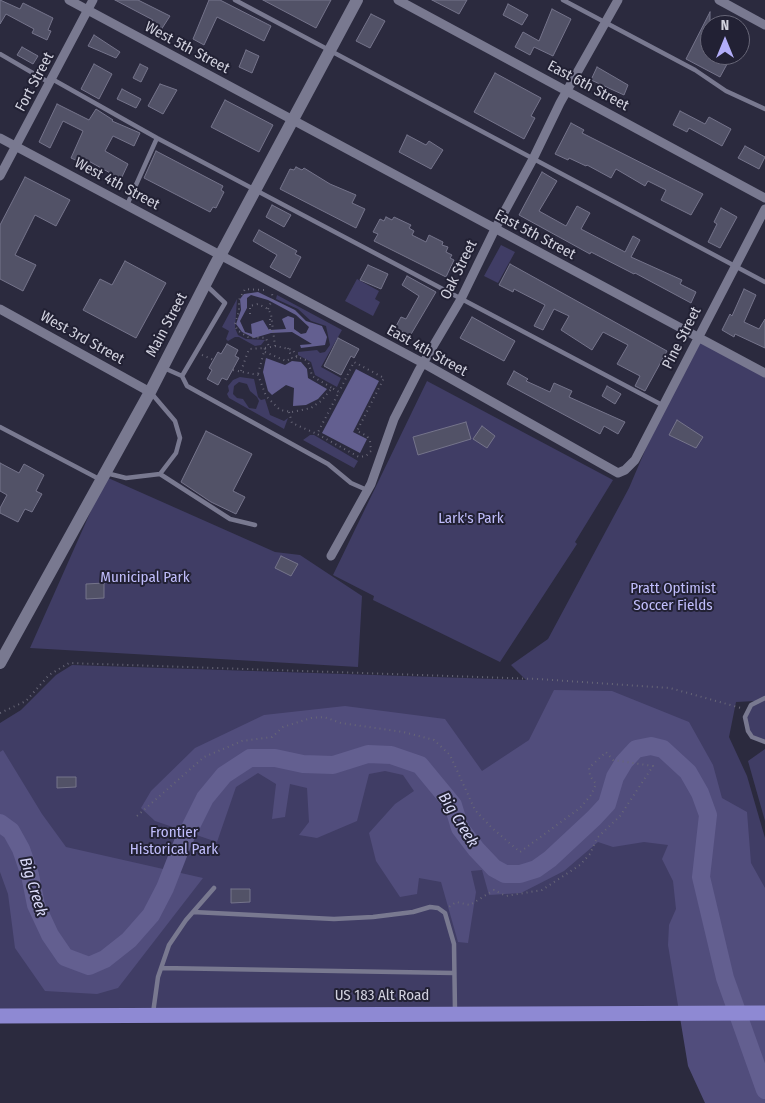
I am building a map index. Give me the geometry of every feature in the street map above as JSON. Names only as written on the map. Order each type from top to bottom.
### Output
[{"type":"highway","name":"US 183 Alt Road","points":[[0,1016],[765,1013]]},
{"type":"street","name":"West 5th Street","points":[[69,0],[293,119]]},
{"type":"street","name":"Fort Street","points":[[0,176],[93,0]]},
{"type":"street","name":"Main Street","points":[[0,663],[150,392],[220,255],[358,0]]},
{"type":"street","name":"East 6th Street","points":[[398,0],[765,198]]},
{"type":"street","name":"Oak Street","points":[[331,556],[368,491],[386,446],[394,419],[423,363],[461,299],[494,229],[618,0]]},
{"type":"street","points":[[719,0],[765,25]]},
{"type":"street","name":"East 5th Street","points":[[293,119],[494,229],[765,373]]},
{"type":"street","name":"West 4th Street","points":[[0,138],[220,255]]},
{"type":"street","name":"Pine Street","points":[[618,473],[625,470],[635,460],[664,406],[697,337],[765,209]]},
{"type":"street","name":"East 4th Street","points":[[220,255],[423,363],[618,473]]},
{"type":"street","name":"West 3rd Street","points":[[0,309],[150,392]]},
{"type":"lane","points":[[235,0],[765,282]]},
{"type":"lane","points":[[563,0],[695,70],[726,90],[765,109]]},
{"type":"lane","points":[[0,54],[664,406]]},
{"type":"lane","points":[[127,205],[157,138]]},
{"type":"lane","points":[[182,376],[225,303],[206,284]]},
{"type":"lane","points":[[163,367],[182,376],[187,386],[328,464],[351,483],[368,491]]},
{"type":"lane","points":[[150,392],[175,421],[180,438],[176,453],[160,474]]},
{"type":"lane","points":[[0,426],[104,477],[126,478],[160,474],[230,518],[256,525]]},
{"type":"lane","points":[[765,698],[756,701],[747,710],[745,717],[748,731],[752,737],[765,742]]},
{"type":"lane","points":[[153,1015],[161,968],[169,945],[193,912],[214,888]]},
{"type":"lane","points":[[193,912],[334,919],[393,915],[432,907],[443,911],[454,944],[455,1013]]},
{"type":"lane","points":[[161,968],[454,973]]},
{"type":"path","points":[[263,289],[245,289],[239,300],[239,310],[235,324],[237,330],[248,337],[266,338],[269,347]]},
{"type":"path","points":[[268,309],[274,297]]},
{"type":"path","points":[[250,314],[250,306],[256,305],[268,309],[272,318],[274,346]]},
{"type":"path","points":[[256,305],[257,310]]},
{"type":"path","points":[[270,330],[270,317],[272,318]]},
{"type":"path","points":[[241,371],[248,349],[274,346],[288,348],[293,350],[297,357]]},
{"type":"path","points":[[265,348],[258,375],[266,396],[280,410],[289,411],[311,408],[332,388]]},
{"type":"path","points":[[288,348],[292,358]]},
{"type":"path","points":[[196,352],[214,360]]},
{"type":"path","points":[[264,352],[286,361],[297,357],[302,358],[309,364],[312,376],[339,392]]},
{"type":"path","points":[[289,411],[292,423],[317,434],[359,457],[366,456],[371,451],[370,441],[367,436],[357,431],[384,378],[354,362],[317,434]]},
{"type":"path","points":[[233,370],[258,375]]},
{"type":"path","points":[[0,713],[26,701],[49,675],[69,663],[415,673],[578,681],[670,688],[747,710]]},
{"type":"path","points":[[137,816],[204,756],[242,742],[272,737],[283,727],[311,718],[324,717],[341,723],[403,732],[434,740],[450,755],[475,810],[492,828],[520,852],[580,808],[596,784],[590,776],[589,768],[606,752],[613,760],[653,766],[620,816],[597,838],[590,854],[580,865],[542,890],[506,896],[494,890],[470,905],[456,902],[443,911]]},
{"type":"green space","points":[[501,245],[515,252],[498,283],[484,276]]},
{"type":"green space","points":[[357,279],[379,291],[375,299],[380,302],[373,316],[345,301]]},
{"type":"green space","points":[[277,295],[342,330],[321,367],[341,378],[337,387],[315,375],[311,362],[298,355],[298,352],[317,350],[320,353],[325,352],[330,345],[326,326],[311,321],[298,309],[276,299]]},
{"type":"green space","points":[[237,299],[235,328],[238,335],[246,339],[265,340],[261,345],[255,346],[239,337],[228,341],[226,339],[229,331],[222,327]]},
{"type":"green space","name":"Frontier Historical Park","points":[[697,337],[765,373],[765,742],[752,737],[745,717],[755,701],[736,702],[729,737],[747,776],[765,838],[765,1013],[0,1016],[0,723],[21,710],[56,675],[72,665],[526,680],[511,665],[548,639],[629,488],[664,406]]},
{"type":"green space","points":[[240,377],[254,379],[258,397],[261,400],[265,399],[270,415],[284,421],[288,418],[284,429],[229,398],[227,394],[229,391],[228,386],[233,380]],"holes":[[[239,382],[247,384],[250,391],[259,401],[256,409],[249,408],[243,399],[237,398],[233,394],[234,386]]]},
{"type":"green space","name":"Lark's Park","points":[[427,381],[613,480],[575,542],[577,544],[500,662],[373,600],[374,596],[333,575]]},
{"type":"green space","points":[[310,435],[314,435],[358,461],[354,468],[303,440]]},
{"type":"green space","name":"Municipal Park","points":[[106,477],[275,552],[300,555],[362,596],[358,667],[30,648]]},
{"type":"green space","points":[[765,749],[765,821],[748,761]]},
{"type":"shaded area","points":[[258,292],[295,310],[306,321],[322,326],[327,337],[325,345],[301,348],[300,345],[312,344],[292,332],[271,333],[254,338],[242,332],[236,324],[241,310],[240,299],[244,294]],"holes":[[[251,295],[268,300],[296,315],[309,327],[306,333],[301,334],[294,329],[294,318],[288,316],[282,319],[286,329],[269,330],[263,320],[251,324],[252,334],[245,332],[240,321],[247,308],[247,298]]]},
{"type":"shaded area","points":[[266,358],[285,365],[292,361],[301,362],[307,369],[308,378],[327,389],[318,399],[306,405],[293,406],[294,388],[286,385],[272,395],[268,391],[263,372]]},
{"type":"shaded area","points":[[356,369],[379,381],[353,432],[367,439],[360,453],[322,433]]},
{"type":"shaded area","points":[[554,690],[612,691],[689,722],[713,765],[722,798],[747,812],[751,863],[765,888],[765,1103],[705,1103],[688,1066],[668,945],[669,925],[676,909],[673,881],[662,859],[668,845],[644,842],[613,847],[598,842],[564,871],[521,893],[489,895],[482,870],[471,871],[476,892],[468,943],[458,942],[441,882],[419,878],[417,894],[400,897],[376,861],[369,833],[395,804],[414,791],[403,775],[385,771],[369,774],[357,821],[317,838],[299,835],[309,822],[307,788],[290,784],[285,817],[272,819],[276,784],[258,773],[236,787],[217,842],[155,821],[141,808],[151,791],[195,748],[264,715],[345,706],[445,719],[482,771],[529,740]]},
{"type":"shaded area","points":[[3,750],[42,814],[66,847],[203,878],[118,988],[97,994],[45,991],[15,948],[8,894],[0,872],[0,752]]},
{"type":"building","points":[[0,0],[20,9],[23,3],[53,18],[48,30],[51,31],[47,40],[32,33],[34,29],[6,14],[0,24]]},
{"type":"building","points":[[115,0],[138,0],[170,16],[161,30],[150,24],[153,20]]},
{"type":"building","points":[[209,0],[220,0],[271,26],[264,41],[217,17],[204,45],[193,39]]},
{"type":"building","points":[[263,0],[331,0],[316,28]]},
{"type":"building","points":[[432,0],[467,0],[459,14]]},
{"type":"building","points":[[508,4],[528,15],[522,25],[503,15]]},
{"type":"building","points":[[552,9],[571,19],[553,56],[534,47],[530,55],[515,47],[523,32],[539,41]]},
{"type":"building","points":[[371,14],[385,21],[370,48],[356,41]]},
{"type":"building","points":[[700,32],[700,65],[727,65],[720,77],[686,59]]},
{"type":"building","points":[[94,35],[120,52],[116,58],[88,46]]},
{"type":"building","points":[[22,47],[38,56],[33,64],[17,55]]},
{"type":"building","points":[[246,50],[259,56],[252,73],[239,67]]},
{"type":"building","points":[[94,64],[112,74],[99,99],[81,89]]},
{"type":"building","points":[[140,64],[148,68],[141,82],[133,78]]},
{"type":"building","points":[[597,67],[628,85],[624,95],[591,80]]},
{"type":"building","points":[[495,73],[541,98],[531,116],[535,118],[524,139],[474,112]]},
{"type":"building","points":[[160,84],[177,90],[163,114],[148,106]]},
{"type":"building","points":[[122,89],[141,99],[136,108],[117,99]]},
{"type":"building","points":[[225,100],[273,125],[259,152],[211,127]]},
{"type":"building","points":[[57,104],[89,120],[96,109],[112,121],[140,133],[134,146],[113,136],[105,151],[128,164],[121,179],[85,159],[82,163],[71,158],[83,131],[63,121],[50,148],[39,142]]},
{"type":"building","points":[[680,111],[705,124],[709,117],[731,129],[722,146],[689,128],[687,132],[673,125]]},
{"type":"building","points":[[571,123],[584,130],[582,133],[703,194],[691,215],[661,200],[666,190],[648,181],[645,186],[616,169],[611,178],[587,165],[555,154]]},
{"type":"building","points":[[407,135],[426,145],[429,141],[443,150],[431,169],[399,152]]},
{"type":"building","points":[[745,146],[765,157],[759,169],[738,158]]},
{"type":"building","points":[[156,151],[223,186],[221,190],[224,192],[216,208],[213,207],[210,212],[144,178]]},
{"type":"building","points":[[296,167],[302,170],[304,168],[330,184],[356,195],[352,203],[365,209],[356,228],[280,189],[290,169],[294,170]]},
{"type":"building","points":[[542,172],[557,181],[539,211],[566,226],[577,206],[590,213],[581,229],[625,252],[633,236],[640,240],[631,257],[682,280],[680,284],[696,292],[691,303],[635,273],[591,252],[590,254],[519,215]]},
{"type":"building","points":[[25,177],[70,200],[56,226],[35,215],[15,255],[36,265],[23,291],[0,279],[0,225]]},
{"type":"building","points":[[272,205],[291,215],[284,227],[266,217]]},
{"type":"building","points":[[721,208],[737,217],[720,248],[708,242],[717,224],[714,222]]},
{"type":"building","points":[[386,217],[392,220],[394,217],[411,225],[409,228],[414,231],[412,235],[426,242],[429,235],[443,242],[442,245],[448,247],[446,252],[452,255],[450,258],[454,260],[446,277],[374,241],[378,234],[373,232],[380,219],[384,221]]},
{"type":"building","points":[[259,230],[297,251],[295,254],[301,257],[290,278],[270,267],[277,255],[253,241]]},
{"type":"building","points":[[125,261],[166,283],[136,338],[83,310],[100,279],[112,285]]},
{"type":"building","points":[[510,264],[667,351],[645,391],[635,386],[640,376],[617,364],[628,345],[603,332],[592,350],[561,330],[569,316],[554,309],[543,330],[534,326],[545,305],[514,289],[513,292],[499,285]]},
{"type":"building","points":[[368,265],[388,274],[381,289],[360,280]]},
{"type":"building","points":[[407,276],[436,292],[410,336],[395,328],[401,317],[406,319],[419,296],[402,285]]},
{"type":"building","points":[[744,289],[756,295],[744,322],[759,329],[765,319],[765,348],[735,334],[734,337],[722,330],[730,314],[732,316]]},
{"type":"building","points":[[472,317],[515,341],[504,361],[460,338]]},
{"type":"building","points":[[338,338],[359,349],[354,358],[351,356],[341,375],[324,366]]},
{"type":"building","points":[[227,344],[238,350],[235,356],[239,358],[227,380],[222,378],[218,385],[207,379],[212,370],[209,368],[218,352],[221,354]]},
{"type":"building","points":[[514,371],[528,379],[526,381],[550,392],[554,383],[572,391],[569,397],[625,422],[618,434],[604,426],[600,434],[507,384]]},
{"type":"building","points":[[607,386],[621,394],[615,404],[602,396]]},
{"type":"building","points":[[677,420],[703,437],[696,448],[669,435]]},
{"type":"building","points":[[466,422],[471,439],[418,455],[413,437]]},
{"type":"building","points":[[482,426],[495,436],[487,448],[473,439]]},
{"type":"building","points":[[206,431],[252,454],[233,491],[245,497],[236,514],[211,502],[181,482]]},
{"type":"building","points":[[0,463],[19,473],[24,464],[44,475],[36,491],[42,494],[32,512],[25,509],[18,522],[0,513],[0,508],[7,495],[0,491]]},
{"type":"building","points":[[281,556],[298,564],[291,576],[275,568]]},
{"type":"building","points":[[104,583],[104,598],[86,599],[86,584]]},
{"type":"building","points":[[57,777],[76,777],[76,787],[57,788]]},
{"type":"building","points":[[231,889],[250,889],[250,902],[231,903]]},
{"type":"waterway","name":"Big Creek","points":[[0,823],[11,831],[21,849],[30,875],[36,905],[50,935],[65,957],[89,966],[105,959],[129,940],[151,915],[165,888],[183,842],[205,798],[224,775],[250,758],[275,758],[303,764],[333,765],[368,754],[391,755],[420,765],[453,805],[460,828],[476,849],[494,868],[505,874],[520,874],[536,869],[550,859],[607,804],[615,777],[624,762],[636,749],[651,746],[663,749],[688,772],[700,793],[708,815],[701,877],[725,978],[765,1090]]},
{"type":"park label","name":"Pratt Optimist Soccer Fields","points":[[673,598]]}]
